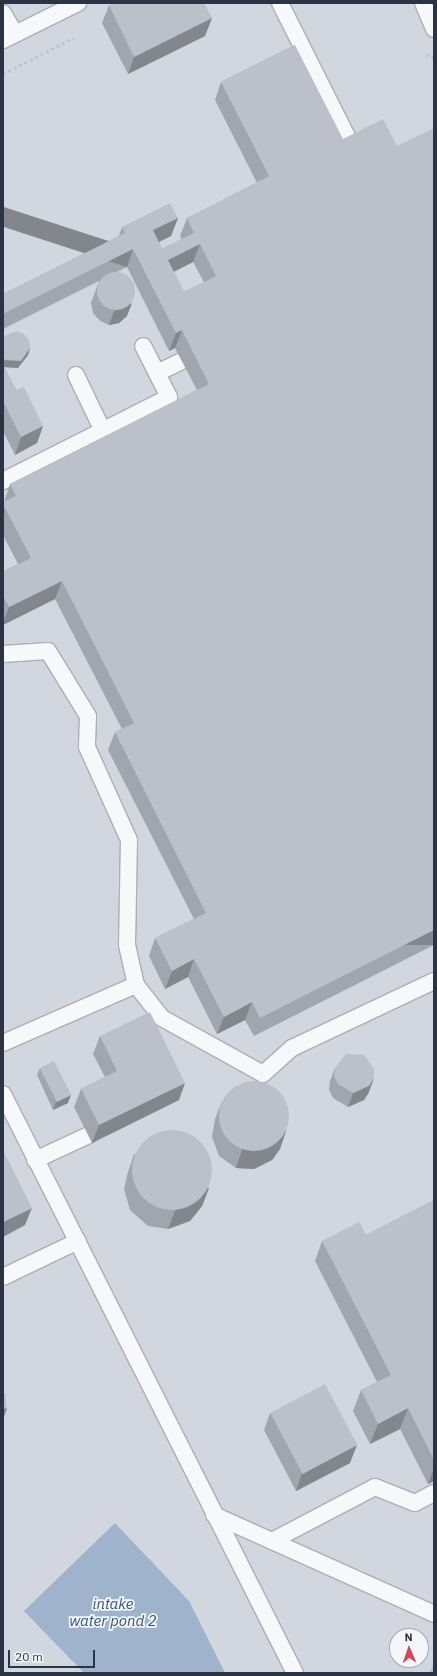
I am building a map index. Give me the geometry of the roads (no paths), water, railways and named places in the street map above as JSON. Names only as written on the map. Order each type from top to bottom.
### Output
[{"type":"lane","points":[[3,13],[9,37],[78,3]]},
{"type":"lane","points":[[280,3],[347,136]]},
{"type":"lane","points":[[423,3],[434,29]]},
{"type":"lane","points":[[3,481],[169,397],[143,346]]},
{"type":"lane","points":[[157,373],[182,361]]},
{"type":"lane","points":[[76,375],[103,430]]},
{"type":"lane","points":[[3,654],[48,652],[88,716],[87,747],[129,840],[127,946],[136,985],[162,1018],[263,1074],[292,1048],[434,981]]},
{"type":"lane","points":[[3,1043],[136,985]]},
{"type":"lane","points":[[3,1094],[295,1673]]},
{"type":"lane","points":[[35,1160],[89,1136]]},
{"type":"lane","points":[[3,1277],[78,1241]]},
{"type":"lane","points":[[272,1541],[374,1487],[415,1503],[434,1493]]},
{"type":"lane","points":[[214,1515],[434,1614]]},
{"type":"water","name":"intake water pond 2","points":[[115,1523],[189,1601],[225,1673],[84,1673],[24,1611]]}]
